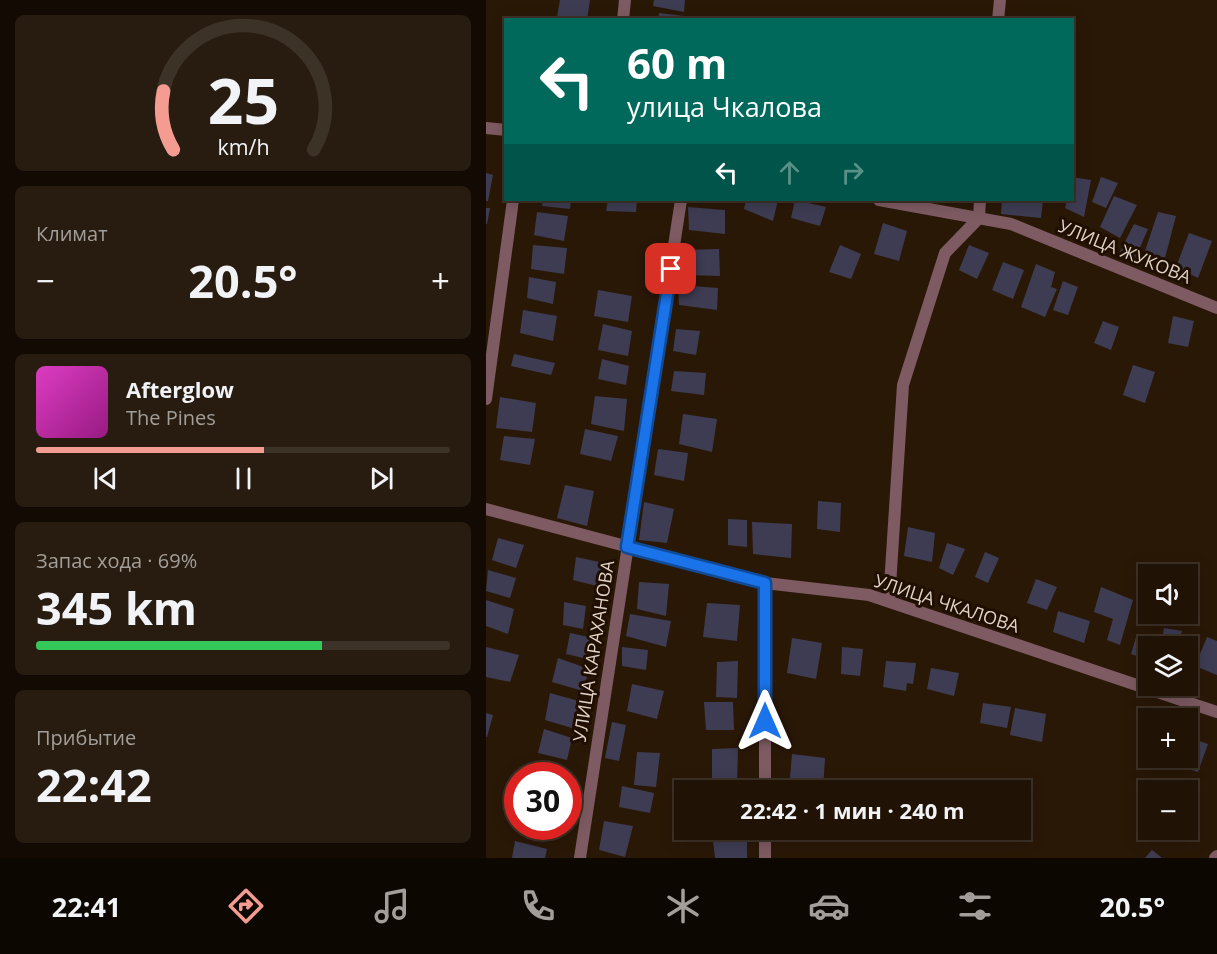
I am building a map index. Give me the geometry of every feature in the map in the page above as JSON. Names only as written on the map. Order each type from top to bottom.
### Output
[{"type":"street","points":[[623,18],[625,0]]},
{"type":"street","points":[[998,18],[1000,0]]},
{"type":"street","points":[[486,128],[504,130]]},
{"type":"street","points":[[486,399],[513,201]]},
{"type":"street","name":"УЛИЦА КАРАХАНОВА","points":[[580,858],[681,201]]},
{"type":"street","name":"УЛИЦА ЖУКОВА","points":[[885,201],[1011,224],[1217,308]]},
{"type":"street","points":[[889,601],[903,385],[945,253],[979,218],[980,201]]},
{"type":"street","name":"УЛИЦА ЧКАЛОВА","points":[[486,509],[765,583],[868,594],[1217,712]]},
{"type":"street","points":[[765,583],[765,780]]},
{"type":"street","points":[[765,840],[765,858]]},
{"type":"building","points":[[560,0],[590,0],[587,18],[557,17]]},
{"type":"building","points":[[654,0],[685,0],[684,12],[653,6]]},
{"type":"building","points":[[659,13],[692,17],[692,18],[658,18]]},
{"type":"building","points":[[486,173],[493,175],[488,201],[486,201]]},
{"type":"building","points":[[1074,177],[1091,180],[1084,217],[1065,208],[1067,201],[1074,201]]},
{"type":"building","points":[[1101,177],[1118,183],[1106,208],[1092,202]]},
{"type":"building","points":[[1114,196],[1137,205],[1120,238],[1100,227]]},
{"type":"building","points":[[543,201],[571,201],[570,209],[542,206]]},
{"type":"building","points":[[608,201],[637,201],[636,212],[606,211]]},
{"type":"building","points":[[746,201],[778,201],[773,221],[744,209]]},
{"type":"building","points":[[795,201],[826,207],[820,226],[791,218]]},
{"type":"building","points":[[1002,201],[1043,201],[1041,218],[1001,214]]},
{"type":"building","points":[[688,207],[725,210],[725,234],[689,230]]},
{"type":"building","points":[[486,208],[490,208],[487,224],[486,224]]},
{"type":"building","points":[[537,212],[568,216],[564,241],[534,235]]},
{"type":"building","points":[[1158,212],[1176,216],[1165,258],[1144,254]]},
{"type":"building","points":[[883,223],[907,231],[899,261],[874,254]]},
{"type":"building","points":[[1134,224],[1148,229],[1135,259],[1120,252]]},
{"type":"building","points":[[1189,233],[1212,241],[1198,278],[1176,267]]},
{"type":"building","points":[[533,245],[567,248],[564,274],[531,269]]},
{"type":"building","points":[[840,245],[861,254],[851,279],[829,272]]},
{"type":"building","points":[[969,245],[989,253],[977,279],[959,270]]},
{"type":"building","points":[[719,249],[720,276],[684,275],[683,250]]},
{"type":"building","points":[[1003,262],[1024,270],[1013,299],[992,290]]},
{"type":"building","points":[[1036,264],[1055,272],[1051,287],[1057,289],[1045,317],[1021,307]]},
{"type":"building","points":[[529,277],[556,282],[553,304],[527,298]]},
{"type":"building","points":[[1063,281],[1078,287],[1068,315],[1053,310]]},
{"type":"building","points":[[678,285],[718,288],[717,310],[679,305]]},
{"type":"building","points":[[598,290],[632,296],[628,322],[594,316]]},
{"type":"building","points":[[523,310],[557,316],[553,341],[520,333]]},
{"type":"building","points":[[1173,316],[1194,321],[1188,347],[1168,343]]},
{"type":"building","points":[[1103,321],[1119,327],[1111,350],[1094,343]]},
{"type":"building","points":[[603,324],[632,331],[628,356],[598,350]]},
{"type":"building","points":[[676,329],[700,331],[696,355],[673,351]]},
{"type":"building","points":[[514,354],[555,363],[551,375],[511,366]]},
{"type":"building","points":[[602,359],[629,366],[626,385],[598,379]]},
{"type":"building","points":[[1133,365],[1155,372],[1145,403],[1123,395]]},
{"type":"building","points":[[674,371],[706,373],[704,395],[671,391]]},
{"type":"building","points":[[595,396],[627,399],[624,431],[591,424]]},
{"type":"building","points":[[500,397],[536,403],[532,432],[496,428]]},
{"type":"building","points":[[683,414],[717,419],[712,452],[679,444]]},
{"type":"building","points":[[585,429],[618,436],[611,461],[580,454]]},
{"type":"building","points":[[504,436],[535,439],[530,465],[500,460]]},
{"type":"building","points":[[658,449],[688,453],[684,481],[654,475]]},
{"type":"building","points":[[565,485],[594,491],[587,526],[557,518]]},
{"type":"building","points":[[818,501],[841,503],[840,532],[817,529]]},
{"type":"building","points":[[644,502],[674,509],[667,543],[639,540]]},
{"type":"building","points":[[728,519],[747,520],[747,547],[728,545]]},
{"type":"building","points":[[752,522],[792,524],[791,558],[753,554]]},
{"type":"building","points":[[908,527],[935,533],[932,562],[904,556]]},
{"type":"building","points":[[498,538],[524,545],[516,568],[492,560]]},
{"type":"building","points":[[947,543],[965,549],[953,575],[939,568]]},
{"type":"building","points":[[985,552],[999,558],[988,583],[975,577]]},
{"type":"building","points":[[576,557],[609,564],[605,588],[573,580]]},
{"type":"building","points":[[488,570],[516,578],[510,598],[486,591]]},
{"type":"building","points":[[1036,579],[1057,587],[1047,610],[1027,603]]},
{"type":"building","points":[[639,582],[669,584],[666,616],[637,609]]},
{"type":"building","points":[[1101,587],[1133,600],[1120,645],[1107,640],[1113,619],[1094,612]]},
{"type":"building","points":[[486,600],[514,609],[508,634],[486,626]]},
{"type":"building","points":[[564,602],[586,606],[583,629],[563,625]]},
{"type":"building","points":[[707,603],[740,605],[737,641],[703,637]]},
{"type":"building","points":[[1058,611],[1090,621],[1084,643],[1053,632]]},
{"type":"building","points":[[630,614],[671,621],[666,647],[626,636]]},
{"type":"building","points":[[1164,628],[1182,631],[1181,636],[1163,636]]},
{"type":"building","points":[[570,633],[598,639],[592,660],[566,654]]},
{"type":"building","points":[[1137,634],[1144,636],[1138,636],[1138,656],[1131,654]]},
{"type":"building","points":[[1207,637],[1217,641],[1217,675],[1198,667],[1198,659]]},
{"type":"building","points":[[792,638],[822,643],[816,679],[787,673]]},
{"type":"building","points":[[486,647],[519,655],[510,682],[486,677]]},
{"type":"building","points":[[622,647],[648,650],[646,670],[622,666]]},
{"type":"building","points":[[842,647],[863,649],[860,676],[841,674]]},
{"type":"building","points":[[558,658],[589,669],[583,691],[552,682]]},
{"type":"building","points":[[738,661],[737,698],[716,697],[717,662]]},
{"type":"building","points":[[886,661],[916,663],[913,684],[907,683],[906,691],[883,687]]},
{"type":"building","points":[[931,668],[959,673],[954,696],[927,689]]},
{"type":"building","points":[[632,684],[664,691],[657,719],[627,711]]},
{"type":"building","points":[[550,693],[579,701],[572,728],[545,720]]},
{"type":"building","points":[[704,702],[733,702],[734,730],[706,730]]},
{"type":"building","points":[[983,703],[1011,707],[1007,728],[980,723]]},
{"type":"building","points":[[1015,708],[1046,714],[1042,742],[1010,735]]},
{"type":"building","points":[[486,713],[493,715],[487,737],[486,737]]},
{"type":"building","points":[[612,722],[626,725],[619,761],[605,758]]},
{"type":"building","points":[[544,729],[572,738],[567,760],[538,753]]},
{"type":"building","points":[[1198,740],[1208,744],[1198,772],[1185,768],[1198,768]]},
{"type":"building","points":[[738,748],[737,780],[712,780],[712,749]]},
{"type":"building","points":[[637,752],[660,753],[656,787],[634,785]]},
{"type":"building","points":[[792,754],[825,758],[824,780],[790,780]]},
{"type":"building","points":[[622,786],[654,793],[650,813],[619,807]]},
{"type":"building","points":[[604,821],[633,826],[625,857],[599,850]]},
{"type":"building","points":[[515,841],[547,849],[545,858],[512,858]]},
{"type":"building","points":[[713,841],[747,841],[747,858],[715,858]]},
{"type":"building","points":[[1152,850],[1162,858],[1145,858]]},
{"type":"route","points":[[671,269],[627,547],[765,583],[765,721]]}]
